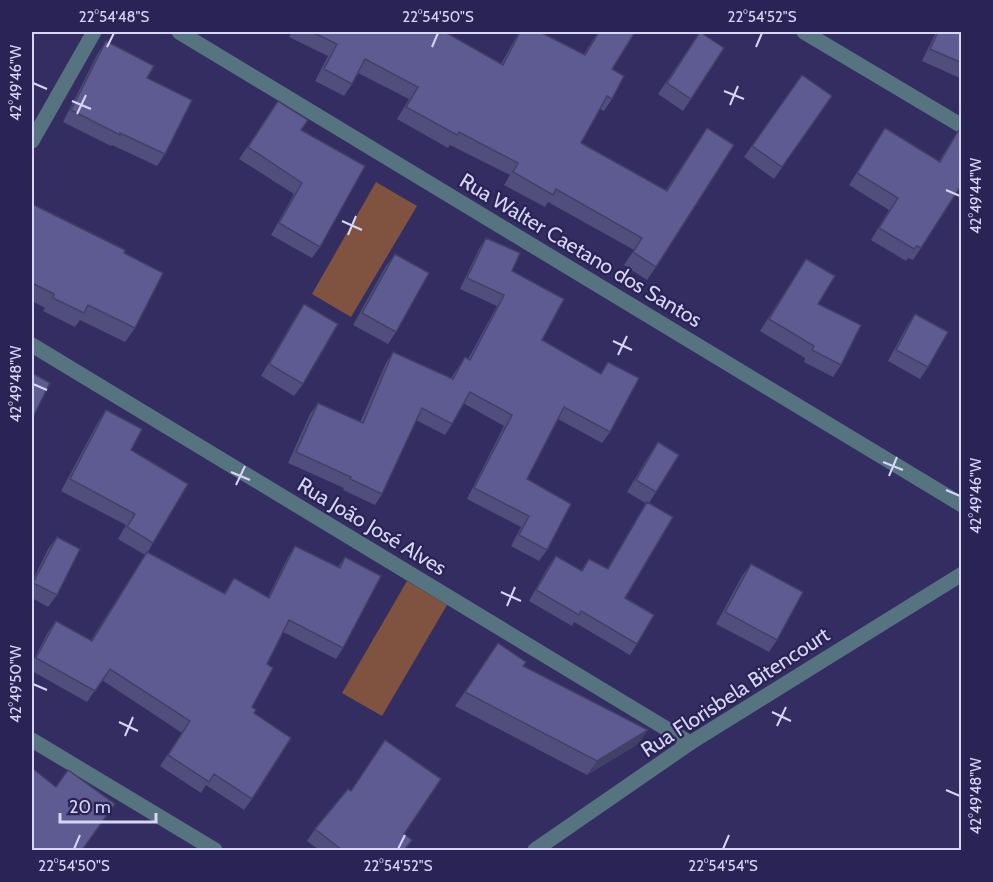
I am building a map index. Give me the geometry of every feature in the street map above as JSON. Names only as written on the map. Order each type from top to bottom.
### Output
[{"type":"street","points":[[32,141],[94,32]]},
{"type":"street","name":"Rua Walter Caetano dos Santos","points":[[179,32],[962,505]]},
{"type":"street","points":[[804,32],[962,126]]},
{"type":"street","name":"Rua João José Alves","points":[[32,345],[690,743]]},
{"type":"street","name":"Rua Florisbela Bitencourt","points":[[535,850],[690,743],[962,574]]},
{"type":"street","points":[[32,740],[215,850]]},
{"type":"shaded area","points":[[376,182],[417,206],[351,317],[312,294]]},
{"type":"shaded area","points":[[407,581],[447,605],[382,716],[342,693]]},
{"type":"building","points":[[312,32],[445,32],[503,65],[520,32],[540,32],[585,55],[599,32],[635,32],[612,69],[624,76],[612,99],[607,96],[581,143],[667,191],[707,128],[734,145],[656,267],[633,252],[642,238],[556,189],[553,195],[513,172],[518,163],[459,132],[457,135],[406,107],[418,87],[365,59],[352,84],[324,69],[337,44]]},
{"type":"building","points":[[700,32],[724,48],[691,99],[667,83]]},
{"type":"building","points":[[938,32],[962,32],[962,63],[930,49]]},
{"type":"building","points":[[106,41],[154,66],[147,78],[192,100],[165,154],[120,133],[120,135],[71,110]]},
{"type":"building","points":[[802,75],[832,96],[782,167],[752,146]]},
{"type":"building","points":[[278,101],[308,120],[301,130],[365,166],[320,247],[279,223],[302,183],[248,147]]},
{"type":"building","points":[[885,128],[940,162],[958,131],[962,133],[962,184],[921,248],[917,246],[914,249],[879,228],[898,198],[857,173]]},
{"type":"building","points":[[32,204],[125,250],[124,253],[163,273],[135,328],[88,305],[84,313],[53,298],[54,294],[32,283]]},
{"type":"building","points":[[486,238],[520,253],[512,271],[564,299],[542,340],[601,374],[608,362],[639,378],[610,432],[564,407],[527,479],[571,504],[547,550],[519,535],[529,516],[474,488],[512,415],[470,392],[452,424],[422,408],[382,494],[296,452],[318,403],[363,423],[393,352],[453,379],[465,357],[470,360],[504,295],[467,278]]},
{"type":"building","points":[[395,254],[429,273],[396,332],[362,313]]},
{"type":"building","points":[[806,259],[835,276],[818,304],[861,325],[841,365],[812,350],[814,346],[769,319]]},
{"type":"building","points":[[304,304],[338,324],[303,384],[269,364]]},
{"type":"building","points":[[915,314],[948,332],[928,367],[896,350]]},
{"type":"building","points":[[32,373],[50,383],[32,419]]},
{"type":"building","points":[[106,410],[142,429],[131,450],[188,484],[153,543],[127,527],[135,514],[70,479]]},
{"type":"building","points":[[658,442],[679,455],[656,492],[636,480]]},
{"type":"building","points":[[647,502],[673,517],[625,598],[654,615],[637,644],[581,611],[579,615],[536,590],[556,556],[582,571],[589,559],[608,569]]},
{"type":"building","points":[[57,537],[80,549],[57,595],[33,583]]},
{"type":"building","points":[[295,546],[340,568],[345,557],[381,576],[343,648],[289,620],[267,664],[273,668],[252,707],[256,710],[254,713],[291,738],[252,799],[214,774],[209,782],[168,755],[190,721],[110,669],[95,691],[36,658],[56,621],[92,641],[147,552],[225,594],[234,578],[269,598]]},
{"type":"building","points":[[751,564],[803,592],[777,640],[725,612]]},
{"type":"building","points":[[498,643],[526,662],[523,666],[648,730],[597,761],[465,692]]},
{"type":"building","points":[[385,740],[441,779],[404,834],[412,840],[404,850],[342,850],[315,829],[348,789],[351,791]]},
{"type":"building","points":[[32,768],[56,787],[68,770],[115,804],[82,850],[32,850]]}]
